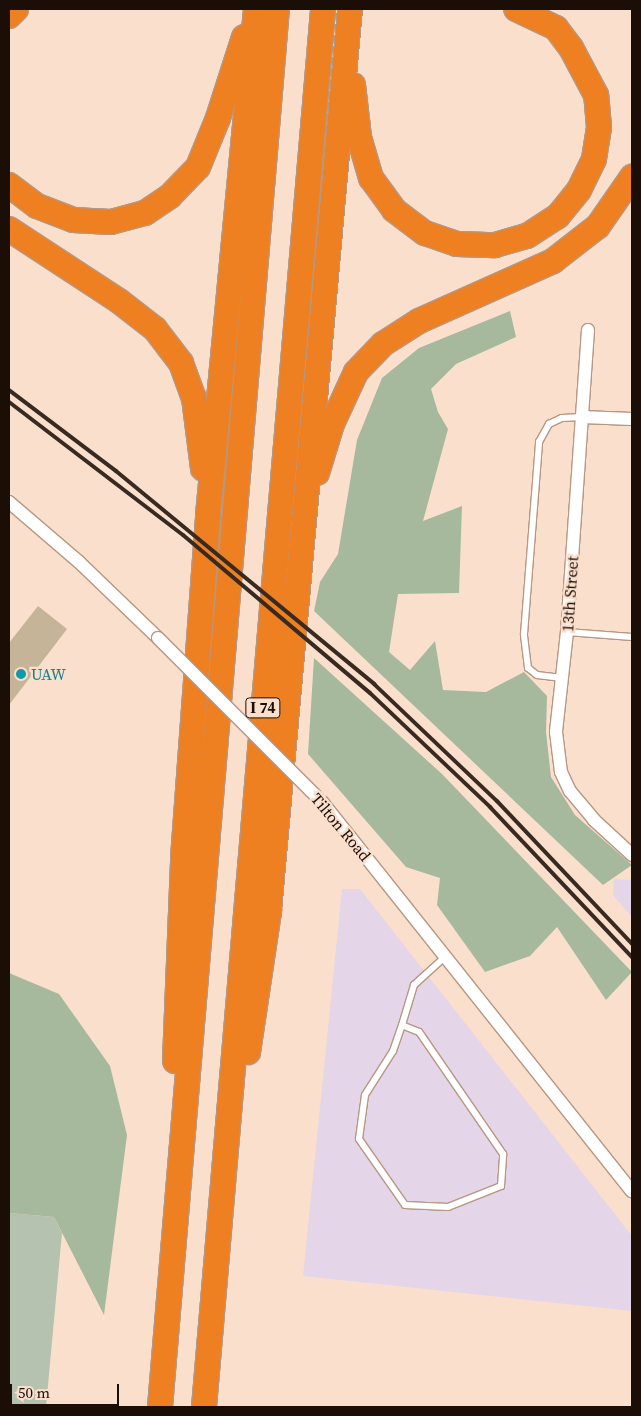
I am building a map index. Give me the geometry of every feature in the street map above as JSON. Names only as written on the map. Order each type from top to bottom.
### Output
[{"type":"highway","points":[[9,16],[16,9]]},
{"type":"highway","points":[[9,184],[37,206],[73,220],[111,222],[145,213],[170,196],[198,167],[218,118],[252,9]]},
{"type":"highway","points":[[160,1407],[183,858],[208,515],[256,9]]},
{"type":"highway","name":"I 74","points":[[160,1407],[277,9]]},
{"type":"highway","name":"I 74","points":[[204,1407],[323,9]]},
{"type":"highway","points":[[349,19],[359,137],[371,178],[394,210],[425,234],[457,244],[495,245],[527,236],[558,216],[579,190],[594,159],[599,127],[596,95],[571,48],[556,28],[516,9]]},
{"type":"highway","points":[[220,1208],[241,1100],[269,911],[349,19]]},
{"type":"highway","points":[[300,550],[332,424],[356,372],[383,344],[419,322],[553,261],[598,226],[632,177]]},
{"type":"highway","points":[[9,229],[126,307],[155,330],[181,363],[194,398],[208,515]]},
{"type":"street","name":"13th Street","points":[[588,330],[567,632],[556,732],[561,772],[570,791],[594,820],[632,855]]},
{"type":"street","points":[[582,417],[632,419]]},
{"type":"street","name":"Tilton Road","points":[[9,502],[79,562],[158,638],[322,803],[632,1191]]},
{"type":"lane","points":[[562,678],[537,675],[528,668],[524,634],[539,442],[549,424],[562,418],[582,417]]},
{"type":"lane","points":[[567,632],[632,637]]},
{"type":"lane","points":[[402,1025],[419,1032],[503,1154],[501,1186],[448,1207],[405,1205],[359,1139],[365,1094],[392,1051],[414,985],[446,956]]},
{"type":"shaded area","points":[[614,879],[632,880],[632,917],[613,895]]},
{"type":"shaded area","points":[[342,889],[360,889],[632,1236],[632,1311],[303,1276]]},
{"type":"green space","points":[[510,311],[516,337],[456,364],[431,389],[438,412],[448,429],[423,521],[462,506],[459,593],[398,594],[389,652],[410,670],[435,641],[443,690],[486,692],[524,672],[547,696],[546,732],[551,777],[575,815],[632,865],[603,885],[314,611],[320,582],[338,554],[357,440],[382,378],[419,348]]},
{"type":"green space","points":[[314,658],[442,774],[632,972],[606,1000],[557,927],[530,956],[485,972],[437,905],[440,878],[406,867],[308,754]]},
{"type":"green space","points":[[9,973],[59,994],[110,1066],[127,1135],[104,1315],[54,1217],[9,1213]]},
{"type":"green space","points":[[9,1213],[54,1217],[62,1233],[46,1407],[9,1407]]},
{"type":"building","name":"UAW","points":[[38,606],[67,629],[9,705],[9,643]]},
{"type":"railway","points":[[9,390],[116,471],[374,684],[497,801],[632,944]]},
{"type":"railway","points":[[9,402],[183,535],[370,693],[490,807],[632,957]]},
{"type":"place","name":"UAW","points":[[21,674]]}]
